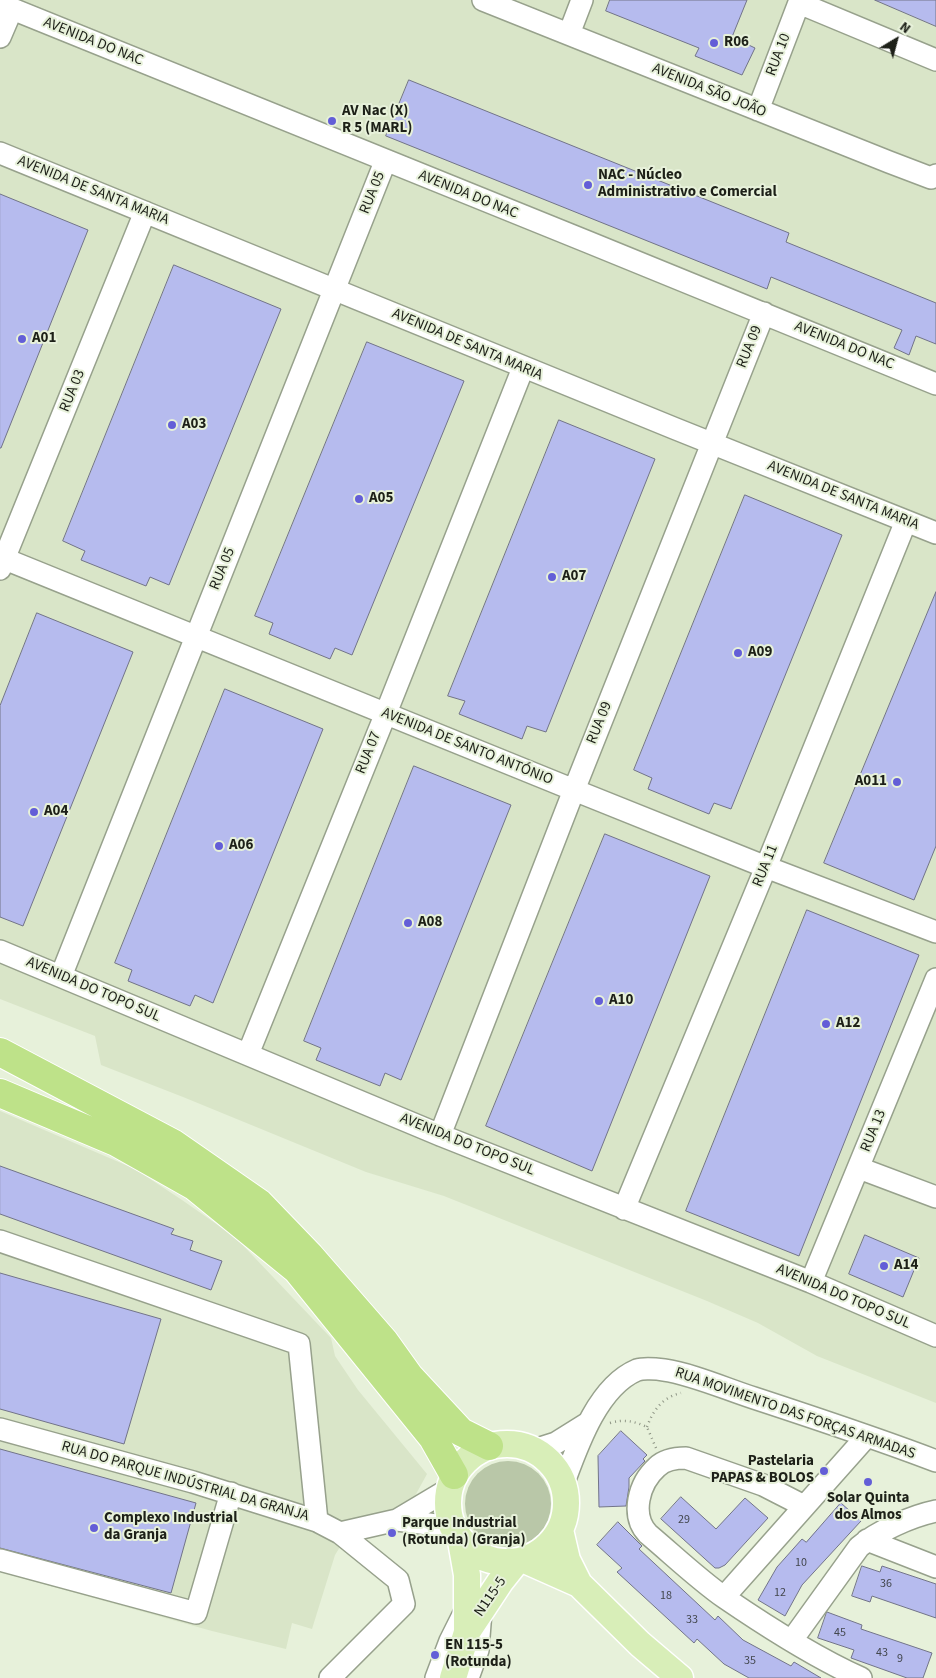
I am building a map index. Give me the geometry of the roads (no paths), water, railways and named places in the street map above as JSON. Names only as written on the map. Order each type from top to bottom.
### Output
[{"type":"highway","points":[[0,1052],[174,1144],[259,1203],[310,1256],[384,1341],[410,1376],[461,1432],[489,1446]]},
{"type":"highway","points":[[0,1058],[64,1087]]},
{"type":"highway","points":[[0,1074],[88,1110],[165,1148],[244,1204],[310,1256]]},
{"type":"highway","points":[[0,1093],[116,1142],[194,1186],[297,1270],[433,1438],[451,1482]]},
{"type":"main road","points":[[453,1678],[471,1617],[467,1574],[457,1534],[447,1508],[451,1482],[463,1463],[475,1453],[489,1446],[504,1444],[520,1445],[534,1450],[557,1471],[563,1485],[566,1500],[565,1516],[560,1530],[551,1543],[539,1553],[520,1561]]},
{"type":"main road","points":[[560,1530],[567,1560],[579,1584],[640,1644],[680,1678]]},
{"type":"main road","points":[[457,1534],[477,1554],[496,1561],[520,1561],[579,1584]]},
{"type":"main road","name":"N115-5","points":[[471,1617],[520,1561]]},
{"type":"street","name":"AVENIDA SÃO JOÃO","points":[[483,0],[931,178],[936,175]]},
{"type":"street","points":[[569,34],[582,0]]},
{"type":"street","points":[[800,1],[936,60]]},
{"type":"street","name":"RUA 10","points":[[758,110],[800,1]]},
{"type":"street","points":[[0,37],[6,7]]},
{"type":"street","name":"AVENIDA DO NAC","points":[[6,7],[936,384]]},
{"type":"street","name":"AVENIDA DE SANTA MARIA","points":[[0,153],[335,289],[523,368],[936,533]]},
{"type":"street","name":"RUA 05","points":[[61,976],[385,162]]},
{"type":"street","name":"RUA 03","points":[[1,561],[145,212]]},
{"type":"street","name":"RUA 09","points":[[440,1135],[574,790],[764,313]]},
{"type":"street","name":"RUA 07","points":[[248,1054],[523,368]]},
{"type":"street","name":"RUA 11","points":[[624,1209],[766,867],[906,521]]},
{"type":"street","name":"AVENIDA DE SANTO ANTÓNIO","points":[[1,561],[196,637],[766,867],[936,932]]},
{"type":"street","name":"AVENIDA DO TOPO SUL","points":[[0,951],[440,1135],[811,1282],[936,1336]]},
{"type":"street","name":"RUA 13","points":[[811,1282],[936,979]]},
{"type":"street","points":[[859,1168],[936,1197]]},
{"type":"street","points":[[0,1241],[299,1344],[317,1520]]},
{"type":"street","name":"RUA MOVIMENTO DAS FORÇAS ARMADAS","points":[[563,1485],[580,1438],[588,1422],[612,1387],[638,1370],[663,1370],[708,1383],[936,1461]]},
{"type":"street","name":"RUA MOVIMENTO DAS FORÇAS ARMADAS","points":[[534,1450],[556,1443],[588,1422]]},
{"type":"street","name":"RUA DO PARQUE INDÚSTRIAL DA GRANJA","points":[[0,1429],[231,1493],[317,1520],[340,1533],[398,1580],[404,1604],[330,1678]]},
{"type":"street","points":[[724,1597],[867,1436]]},
{"type":"street","points":[[804,1506],[763,1485],[686,1458],[671,1459],[657,1466],[642,1489],[638,1503],[640,1523],[648,1534],[724,1597],[840,1669],[861,1678]]},
{"type":"street","points":[[340,1533],[397,1520],[451,1482]]},
{"type":"street","points":[[0,1560],[196,1613],[231,1493]]},
{"type":"street","points":[[792,1640],[855,1551],[867,1540],[919,1514],[936,1511]]},
{"type":"street","points":[[397,1520],[457,1534]]},
{"type":"street","points":[[867,1540],[936,1567]]},
{"type":"street","points":[[436,1678],[450,1641],[471,1617]]},
{"type":"street","points":[[468,1678],[478,1650],[471,1617]]},
{"type":"place","name":"R06","points":[[714,43]]},
{"type":"place","name":"AV Nac (X) R 5 (MARL)","points":[[332,121]]},
{"type":"place","name":"NAC - Núcleo Administrativo e Comercial","points":[[588,185]]},
{"type":"place","name":"A01","points":[[22,339]]},
{"type":"place","name":"A03","points":[[172,425]]},
{"type":"place","name":"A05","points":[[359,499]]},
{"type":"place","name":"A07","points":[[552,577]]},
{"type":"place","name":"A09","points":[[738,653]]},
{"type":"place","name":"A011","points":[[897,782]]},
{"type":"place","name":"A04","points":[[34,812]]},
{"type":"place","name":"A06","points":[[219,846]]},
{"type":"place","name":"A08","points":[[408,923]]},
{"type":"place","name":"A10","points":[[599,1001]]},
{"type":"place","name":"A12","points":[[826,1024]]},
{"type":"place","name":"A14","points":[[884,1266]]},
{"type":"place","name":"Pastelaria PAPAS & BOLOS","points":[[824,1471]]},
{"type":"place","name":"Solar Quinta dos Almos","points":[[868,1482]]},
{"type":"place","name":"Complexo Industrial da Granja","points":[[94,1528]]},
{"type":"place","name":"Parque Industrial (Rotunda) (Granja)","points":[[392,1533]]},
{"type":"place","name":"EN 115-5 (Rotunda)","points":[[435,1655]]}]
